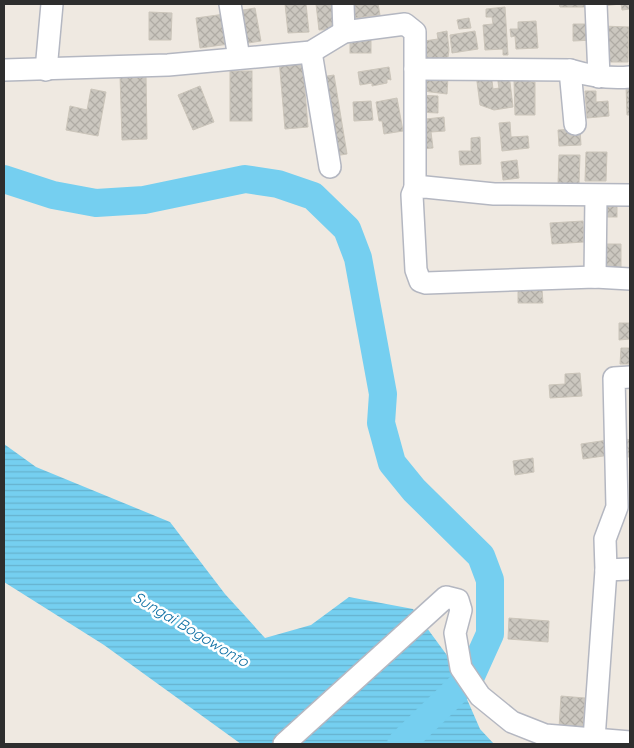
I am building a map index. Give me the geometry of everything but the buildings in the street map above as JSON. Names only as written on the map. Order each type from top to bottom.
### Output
[{"type":"street","points":[[46,70],[52,4]]},
{"type":"street","points":[[230,4],[239,58]]},
{"type":"street","points":[[343,4],[344,32]]},
{"type":"street","points":[[596,4],[599,77]]},
{"type":"street","points":[[4,70],[168,65],[311,52],[344,32],[397,24],[410,26],[414,32],[415,69],[415,188],[412,195],[416,270],[420,281],[426,283],[595,277],[630,279]]},
{"type":"street","points":[[311,52],[330,168]]},
{"type":"street","points":[[415,69],[570,70],[599,77],[630,77]]},
{"type":"street","points":[[570,70],[575,124]]},
{"type":"street","points":[[415,188],[425,187],[494,194],[630,195]]},
{"type":"street","points":[[595,277],[596,196]]},
{"type":"street","points":[[594,739],[606,570],[605,535],[613,522],[617,507],[623,424],[614,378],[630,377]]},
{"type":"street","points":[[606,570],[630,569]]},
{"type":"street","points":[[284,744],[446,597],[458,600],[461,610],[455,633],[461,668],[480,696],[512,722],[545,735],[630,742]]},
{"type":"water","name":"Sungai Bogowonto","points":[[4,444],[36,467],[170,522],[225,594],[265,638],[311,625],[349,597],[413,609],[449,658],[480,729],[494,744],[241,744],[104,645],[4,582]]},
{"type":"waterway","points":[[4,179],[53,195],[96,203],[144,200],[245,179],[278,184],[313,196],[347,229],[358,258],[383,394],[381,423],[392,463],[414,490],[481,556],[490,580],[490,634],[471,676],[401,744]]}]
